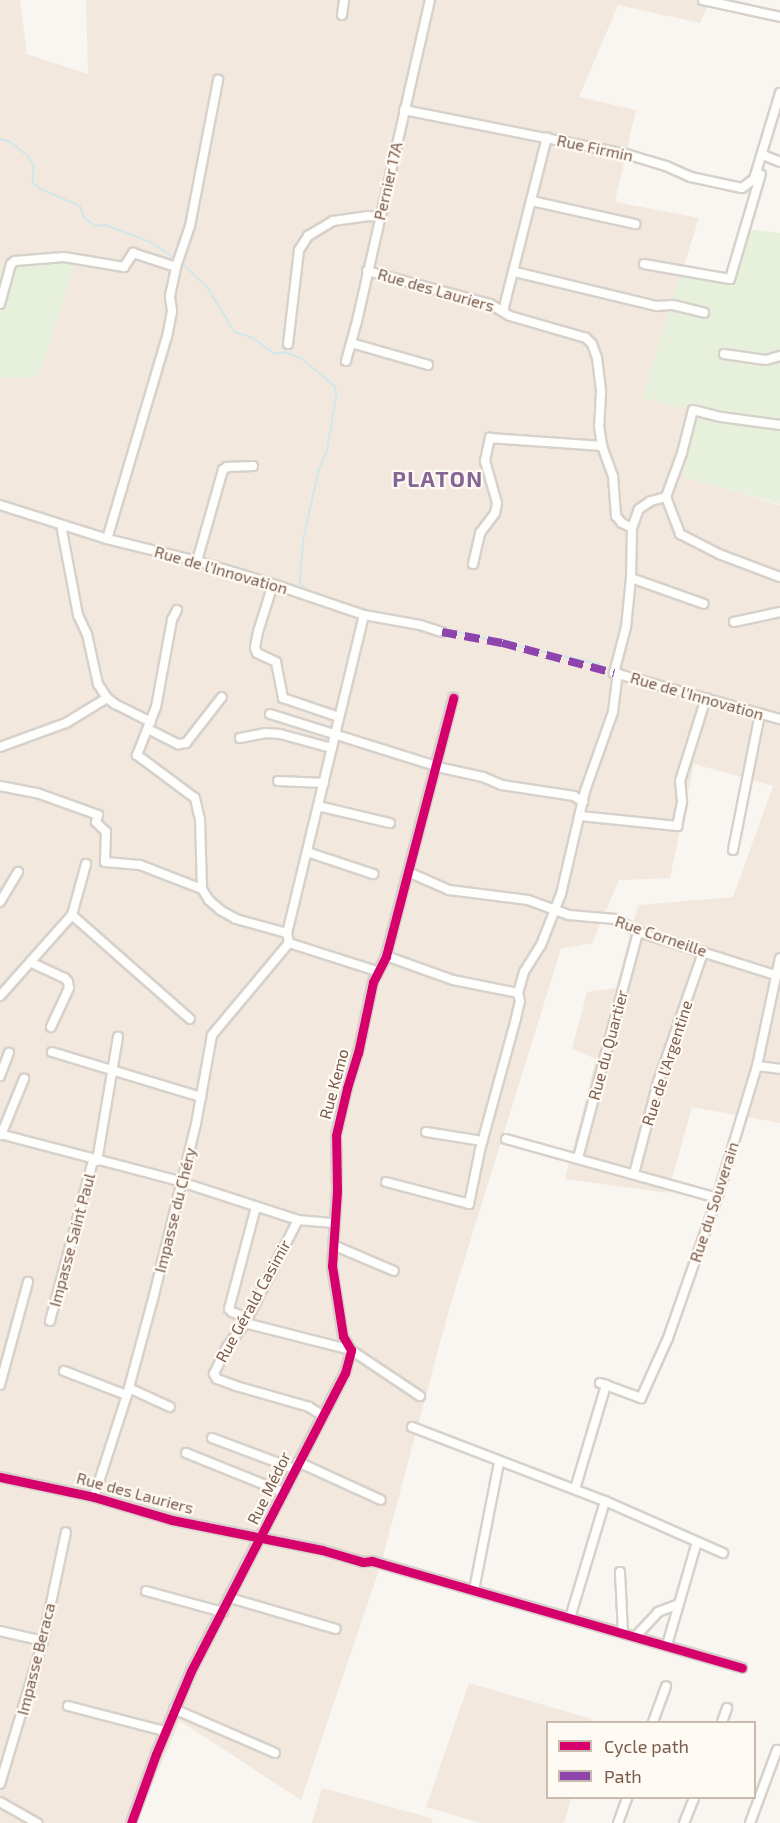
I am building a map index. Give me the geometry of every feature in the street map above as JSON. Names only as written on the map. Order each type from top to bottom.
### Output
[{"type":"street","points":[[342,15],[344,0]]},
{"type":"street","name":"Pernier 17A","points":[[346,361],[430,0]]},
{"type":"street","points":[[703,0],[780,17]]},
{"type":"street","points":[[107,539],[167,337],[172,311],[170,296],[176,267],[190,226],[218,80]]},
{"type":"street","points":[[645,264],[730,279],[765,156],[780,93]]},
{"type":"street","name":"Rue Firmin","points":[[404,110],[626,154],[666,166],[692,177],[742,188],[754,178],[765,156]]},
{"type":"street","points":[[503,311],[515,272],[547,137]]},
{"type":"street","points":[[765,156],[780,162]]},
{"type":"street","points":[[532,201],[634,224]]},
{"type":"street","points":[[288,344],[299,250],[308,236],[333,221],[367,216],[380,217]]},
{"type":"street","points":[[0,304],[11,264],[15,261],[64,257],[123,267],[133,253],[176,267]]},
{"type":"street","name":"Rue des Lauriers","points":[[368,271],[490,304],[510,316],[586,338],[592,344],[601,392],[598,407],[602,446]]},
{"type":"street","points":[[515,272],[657,306],[673,305],[704,313]]},
{"type":"street","points":[[351,343],[428,365]]},
{"type":"street","points":[[724,354],[766,360],[780,357]]},
{"type":"street","points":[[666,497],[682,453],[693,410],[721,417],[780,425]]},
{"type":"street","points":[[473,564],[480,533],[495,513],[496,503],[485,461],[490,438],[602,446],[613,476],[616,516],[622,523],[632,528]]},
{"type":"street","points":[[197,561],[223,470],[227,467],[253,466]]},
{"type":"street","points":[[386,1182],[469,1204],[482,1141],[512,1038],[520,1001],[518,993],[524,972],[541,945],[556,911],[583,802],[613,712],[616,673],[626,627],[631,578],[632,528],[639,509],[651,501],[666,497]]},
{"type":"street","points":[[666,497],[671,505],[672,520],[680,534],[719,554],[780,577]]},
{"type":"street","name":"Rue de l'Innovation","points":[[0,505],[107,539],[197,561],[364,615],[420,625],[441,632]]},
{"type":"street","points":[[62,525],[78,615],[87,634],[98,684],[107,698],[178,744],[186,743],[222,697]]},
{"type":"street","points":[[631,578],[704,604]]},
{"type":"street","points":[[273,584],[258,632],[255,648],[257,653],[276,662],[283,698],[339,717]]},
{"type":"street","points":[[177,610],[172,620],[167,657],[149,726],[137,756],[197,801],[202,842],[202,889]]},
{"type":"street","points":[[734,622],[780,612]]},
{"type":"street","points":[[364,615],[287,933],[289,943],[377,971]]},
{"type":"street","name":"Rue de l'Innovation","points":[[616,673],[780,719]]},
{"type":"street","points":[[0,747],[66,723],[107,698]]},
{"type":"street","name":"Rue Kemo","points":[[334,1223],[336,1135],[377,971],[386,956],[453,698]]},
{"type":"street","points":[[580,816],[677,826],[682,802],[680,782],[706,698]]},
{"type":"street","points":[[270,714],[435,766],[483,777],[502,785],[574,796],[583,802]]},
{"type":"street","points":[[733,850],[760,714]]},
{"type":"street","points":[[240,738],[266,733],[279,734],[332,748]]},
{"type":"street","points":[[278,781],[324,783]]},
{"type":"street","points":[[0,786],[37,793],[98,815],[96,822],[106,832],[105,862],[140,865],[202,889],[220,910],[236,919],[287,933]]},
{"type":"street","points":[[318,806],[390,823]]},
{"type":"street","points":[[307,852],[373,874]]},
{"type":"street","points":[[0,996],[70,916],[86,864]]},
{"type":"street","points":[[0,902],[18,872]]},
{"type":"street","name":"Rue Corneille","points":[[408,872],[448,890],[528,900],[569,915],[607,917],[638,932],[775,975]]},
{"type":"street","points":[[70,916],[189,1019]]},
{"type":"street","name":"Rue du Quartier","points":[[578,1158],[638,932]]},
{"type":"street","name":"Impasse du Chéry","points":[[94,1497],[128,1392],[183,1182],[212,1035],[289,943]]},
{"type":"street","name":"Rue de l'Argentine","points":[[634,1174],[658,1082],[704,953]]},
{"type":"street","points":[[386,956],[453,980],[518,993]]},
{"type":"street","name":"Rue du Souverain","points":[[575,1489],[603,1384],[639,1398],[643,1396],[668,1338],[717,1198],[757,1066],[780,958]]},
{"type":"street","points":[[30,962],[65,978],[68,982],[69,988],[51,1027]]},
{"type":"street","name":"Impasse Saint Paul","points":[[50,1321],[95,1160],[118,1037]]},
{"type":"street","points":[[52,1052],[201,1098]]},
{"type":"street","points":[[0,1076],[9,1053]]},
{"type":"street","points":[[757,1066],[780,1069]]},
{"type":"street","points":[[24,1079],[1,1135],[183,1182],[298,1220],[334,1223],[332,1266],[343,1336],[351,1350]]},
{"type":"street","points":[[426,1131],[482,1141]]},
{"type":"street","points":[[506,1138],[717,1198]]},
{"type":"street","points":[[256,1207],[229,1309],[246,1320],[351,1350],[420,1396]]},
{"type":"street","name":"Rue Gérald Casimir","points":[[298,1220],[246,1320],[227,1347],[214,1376],[236,1386],[309,1407],[322,1415]]},
{"type":"street","points":[[333,1245],[394,1271]]},
{"type":"street","points":[[0,1385],[28,1282]]},
{"type":"street","name":"Rue Médor","points":[[131,1823],[174,1709],[345,1373],[351,1350]]},
{"type":"street","points":[[64,1371],[170,1407]]},
{"type":"street","points":[[412,1426],[499,1462],[605,1501],[723,1553]]},
{"type":"street","points":[[212,1438],[296,1466],[381,1500]]},
{"type":"street","points":[[186,1453],[283,1492]]},
{"type":"street","points":[[474,1590],[499,1462]]},
{"type":"street","name":"Rue des Lauriers","points":[[0,1477],[94,1497],[172,1520],[322,1550],[363,1562],[372,1561],[742,1668]]},
{"type":"street","points":[[570,1618],[605,1501]]},
{"type":"street","name":"Impasse Beraca","points":[[0,1784],[43,1641],[66,1532]]},
{"type":"street","points":[[667,1645],[697,1542]]},
{"type":"street","points":[[620,1572],[624,1633]]},
{"type":"street","points":[[146,1591],[223,1612]]},
{"type":"street","points":[[230,1598],[336,1629]]},
{"type":"street","points":[[636,1636],[658,1612],[679,1604]]},
{"type":"street","points":[[0,1631],[43,1641]]},
{"type":"street","points":[[653,1721],[666,1686]]},
{"type":"street","points":[[68,1706],[165,1731]]},
{"type":"street","points":[[722,1721],[727,1707]]},
{"type":"street","points":[[174,1709],[275,1753]]},
{"type":"street","points":[[750,1823],[777,1750]]},
{"type":"street","points":[[618,1823],[626,1799]]},
{"type":"street","points":[[684,1823],[693,1799]]},
{"type":"street","points":[[0,1802],[37,1823]]},
{"type":"shaded area","points":[[0,0],[20,0],[27,54],[88,74],[86,0],[710,0],[700,23],[618,5],[579,97],[636,110],[615,202],[699,218],[642,398],[699,411],[684,477],[780,505],[780,1123],[692,1107],[668,1193],[565,1179],[596,1059],[572,1049],[587,992],[616,988],[638,905],[733,897],[773,786],[694,764],[670,878],[619,880],[592,943],[561,949],[450,1306],[380,1567],[301,1800],[180,1721],[135,1823],[0,1823],[0,378],[39,377],[76,257],[0,269]]},
{"type":"shaded area","points":[[469,1683],[592,1719],[591,1721],[546,1721],[546,1799],[571,1799],[564,1823],[480,1823],[426,1807]]},
{"type":"shaded area","points":[[322,1788],[431,1818],[433,1823],[312,1823]]},
{"type":"green space","points":[[746,229],[780,233],[780,504],[683,477],[699,411],[642,398],[682,269],[732,282]]},
{"type":"green space","points":[[77,257],[39,377],[0,378],[0,269]]},
{"type":"waterway","points":[[0,139],[11,142],[29,157],[34,166],[33,183],[41,189],[80,206],[85,218],[96,226],[106,225],[151,242],[175,259]]},
{"type":"waterway","points":[[180,261],[208,288],[235,332],[253,338],[275,354],[285,352],[301,358],[335,386],[337,395],[328,449],[319,471],[304,538],[300,583],[310,593]]},
{"type":"waterway","points":[[357,608],[411,618],[457,632],[599,664]]},
{"type":"marked path","points":[[442,632],[502,643],[614,673]]},
{"type":"cycle path","points":[[131,1823],[156,1754],[191,1671],[345,1373],[351,1350],[343,1336],[332,1266],[337,1190],[336,1135],[358,1053],[373,982],[386,956],[453,698]]},
{"type":"cycle path","points":[[0,1477],[94,1497],[172,1520],[322,1550],[363,1562],[372,1561],[742,1668]]},
{"type":"district","name":"PLATON","points":[[438,479]]}]
